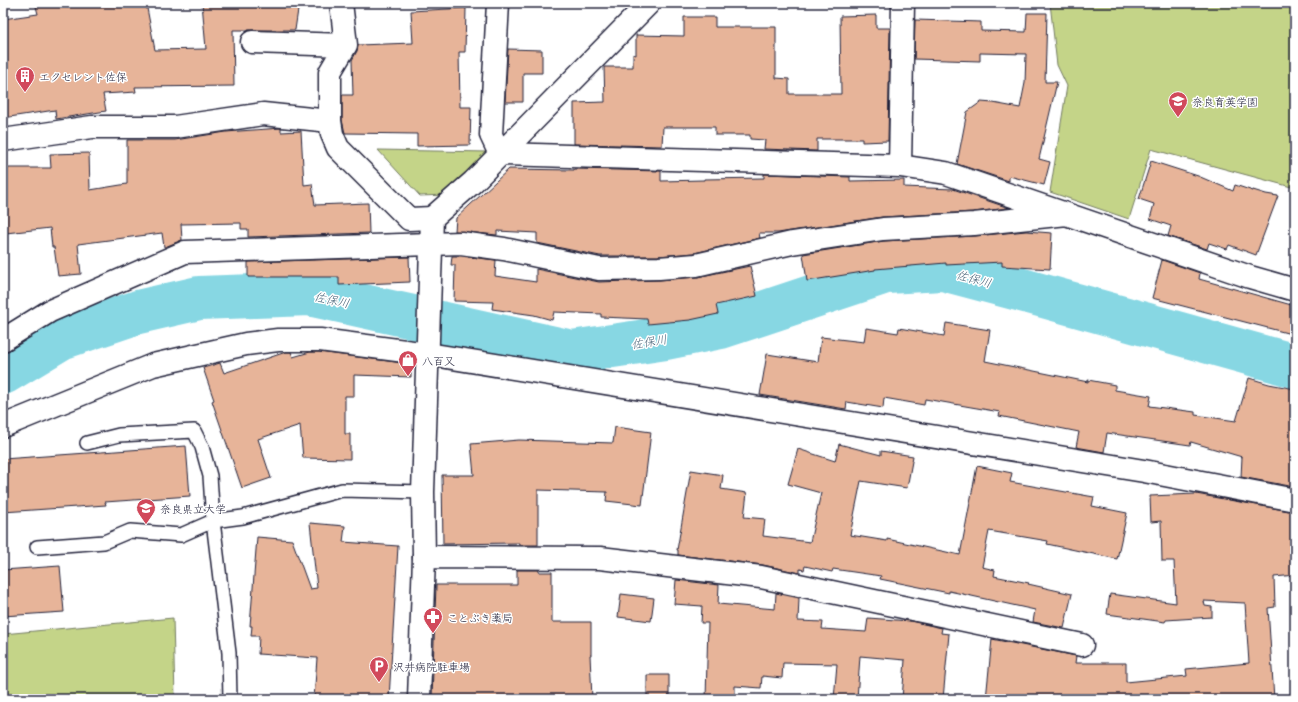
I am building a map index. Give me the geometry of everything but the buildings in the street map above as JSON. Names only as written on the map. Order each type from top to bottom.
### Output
[{"type":"street","points":[[341,3],[346,45],[330,72],[330,121],[332,134],[338,148],[409,219],[432,218],[473,182],[649,3]]},
{"type":"street","points":[[498,3],[491,135],[500,154]]},
{"type":"street","points":[[900,166],[903,3]]},
{"type":"street","points":[[252,42],[346,45]]},
{"type":"street","points":[[3,140],[92,127],[175,127],[263,114],[330,121]]},
{"type":"street","points":[[500,154],[900,166],[946,173],[1250,277],[1295,290]]},
{"type":"street","points":[[3,340],[50,312],[185,252],[461,242],[504,249],[599,270],[659,268],[696,265],[792,243],[883,229],[974,224],[1067,214]]},
{"type":"street","points":[[419,699],[424,557],[423,492],[432,218]]},
{"type":"street","points":[[3,426],[153,365],[246,344],[278,340],[320,340],[428,354],[1144,471],[1295,500]]},
{"type":"street","points":[[424,557],[600,558],[761,577],[1082,645]]},
{"type":"lane","points":[[87,443],[119,435],[194,431],[202,447],[210,476],[213,521],[229,653],[230,699]]},
{"type":"lane","points":[[37,547],[104,542],[130,531],[181,534],[213,521],[243,517],[342,490],[423,492]]},
{"type":"green space","name":"奈良育英学園","points":[[1050,3],[1295,3],[1295,188],[1151,149],[1129,219],[1050,192],[1067,86],[1057,65]]},
{"type":"green space","points":[[378,150],[488,152],[447,195],[420,196]]},
{"type":"green space","points":[[173,618],[175,699],[3,699],[3,634]]},
{"type":"waterway","name":"佐保川","points":[[3,373],[61,338],[138,312],[199,298],[309,294],[572,352],[666,338],[721,327],[886,272],[943,269],[1295,366]]},
{"type":"place","name":"エクセレント佐保","points":[[25,93]]},
{"type":"place","name":"奈良育英学園","points":[[1178,118]]},
{"type":"place","name":"八百又","points":[[408,377]]},
{"type":"place","name":"奈良県立大学","points":[[146,525]]},
{"type":"place","name":"ことぶき薬局","points":[[433,634]]},
{"type":"place","name":"沢井病院駐車場","points":[[379,683]]}]
